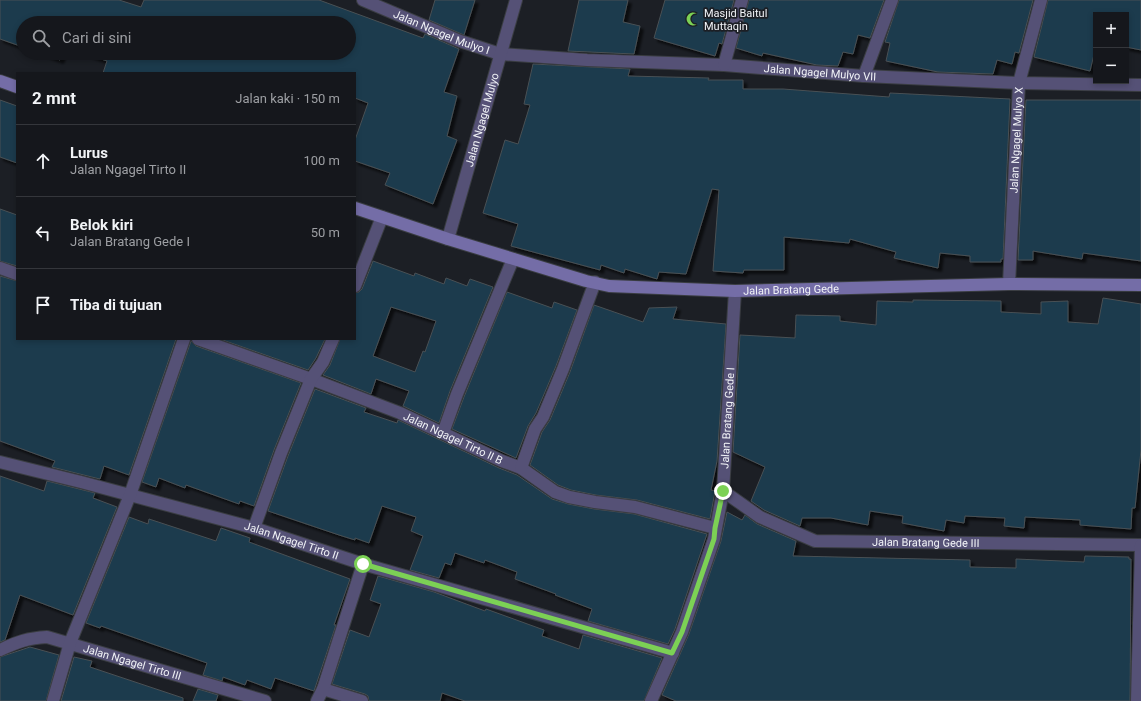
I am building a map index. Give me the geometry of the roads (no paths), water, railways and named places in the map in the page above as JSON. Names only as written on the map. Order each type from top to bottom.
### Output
[{"type":"main road","points":[[0,81],[16,87]]},
{"type":"main road","name":"Jalan Bratang Gede","points":[[356,208],[513,259],[609,286],[735,290],[1009,284],[1141,285]]},
{"type":"street","name":"Jalan Ngagel Mulyo I","points":[[363,0],[460,42],[500,54]]},
{"type":"street","name":"Jalan Ngagel Mulyo","points":[[448,239],[516,0]]},
{"type":"street","points":[[724,65],[742,0]]},
{"type":"street","points":[[864,76],[892,0]]},
{"type":"street","name":"Jalan Ngagel Mulyo X","points":[[1009,284],[1019,83],[1041,0]]},
{"type":"street","name":"Jalan Ngagel Mulyo VII","points":[[500,54],[587,60],[724,65],[864,76],[1019,83],[1141,85]]},
{"type":"street","points":[[356,283],[382,217]]},
{"type":"street","points":[[443,433],[457,394],[513,259]]},
{"type":"street","points":[[0,268],[16,274]]},
{"type":"street","points":[[521,468],[535,429],[544,417],[566,362],[595,282]]},
{"type":"street","name":"Jalan Bratang Gede I","points":[[651,701],[682,632],[714,539],[723,491],[735,290]]},
{"type":"street","points":[[53,701],[70,643],[130,495],[184,340]]},
{"type":"street","name":"Jalan Ngagel Tirto II B","points":[[201,340],[311,378],[400,414],[502,461],[521,468],[555,492],[569,497],[595,502],[635,507],[715,528]]},
{"type":"street","points":[[254,528],[281,453],[311,378],[323,362],[333,340]]},
{"type":"street","name":"Jalan Ngagel Tirto II","points":[[0,462],[254,528],[363,564],[672,653]]},
{"type":"street","name":"Jalan Bratang Gede III","points":[[723,491],[760,517],[815,541],[1141,545]]},
{"type":"street","points":[[1137,701],[1141,545]]},
{"type":"street","points":[[317,701],[323,689],[363,564]]},
{"type":"street","name":"Jalan Ngagel Tirto III","points":[[0,650],[22,640],[47,637],[265,701]]},
{"type":"street","points":[[323,689],[362,701]]},
{"type":"place","name":"Masjid Baitul Muttaqin","points":[[693,19]]}]
